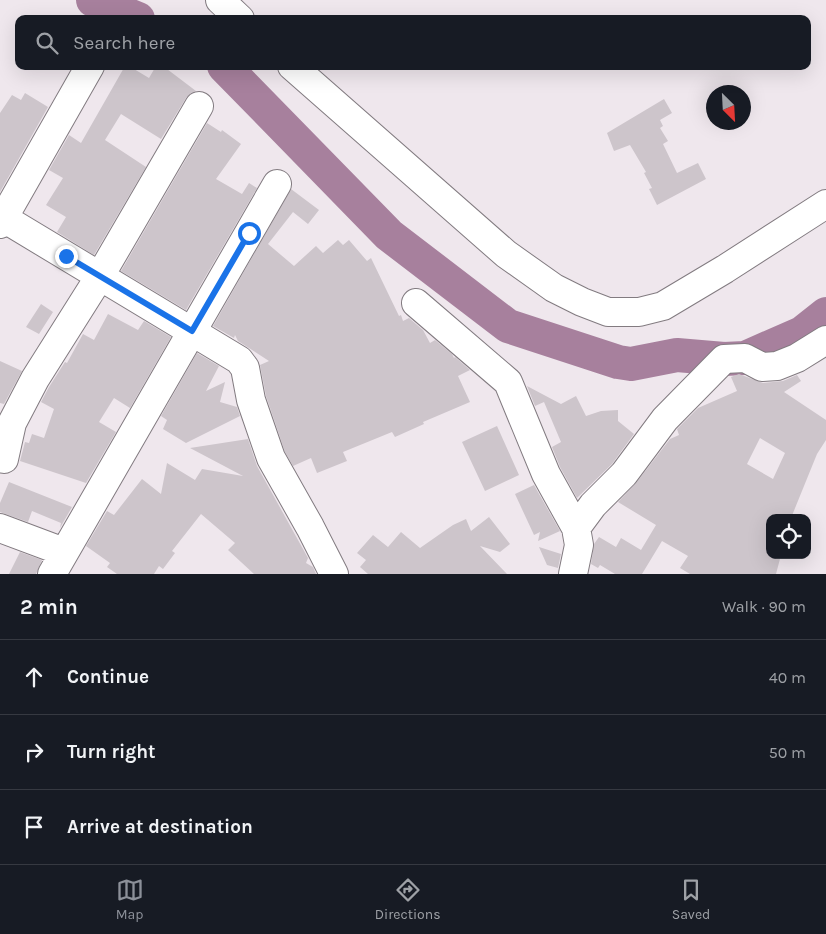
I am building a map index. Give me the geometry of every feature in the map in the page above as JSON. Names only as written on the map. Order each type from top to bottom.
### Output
[{"type":"street","points":[[220,0],[236,15]]},
{"type":"street","points":[[88,70],[1,219],[239,360],[244,368],[251,400],[271,458],[334,574]]},
{"type":"street","points":[[297,70],[506,254],[554,288],[608,312],[639,312],[663,306],[725,269],[826,204]]},
{"type":"street","points":[[0,458],[4,459],[12,423],[35,379],[100,276],[199,106]]},
{"type":"street","points":[[0,528],[58,563],[277,184]]},
{"type":"street","points":[[416,303],[508,382],[546,474],[576,528],[579,545],[573,574]]},
{"type":"street","points":[[576,528],[594,505],[624,474],[665,419],[724,358],[745,358],[762,367],[777,366],[797,358],[826,340]]},
{"type":"building","points":[[123,70],[136,70],[149,78],[154,70],[168,70],[196,91],[186,98],[161,139],[121,114],[105,140],[146,167],[94,255],[57,232],[66,217],[46,205],[63,178],[49,170],[69,135],[81,143]]},
{"type":"building","points":[[25,93],[48,107],[0,192],[0,113],[12,95],[21,100]]},
{"type":"building","points":[[664,99],[672,113],[660,120],[663,126],[660,128],[668,141],[663,144],[677,173],[698,163],[706,179],[657,205],[649,189],[652,188],[644,173],[646,172],[630,145],[614,151],[607,133]]},
{"type":"building","points":[[207,123],[221,132],[222,130],[241,144],[216,179],[242,194],[249,183],[257,188],[186,310],[121,271]]},
{"type":"building","points":[[291,189],[319,210],[308,224],[293,212],[268,244],[294,266],[316,246],[323,253],[338,240],[343,245],[349,240],[367,261],[371,258],[403,321],[409,318],[423,330],[430,343],[435,340],[470,370],[458,376],[470,402],[423,422],[424,424],[395,437],[392,432],[343,452],[347,461],[317,473],[311,458],[293,466],[285,452],[266,396],[260,365],[269,361],[238,341],[235,335],[234,338],[213,326]]},
{"type":"building","points":[[41,304],[53,312],[39,334],[26,327]]},
{"type":"building","points":[[108,314],[138,330],[144,321],[171,337],[130,408],[114,398],[99,422],[116,432],[86,483],[20,461],[25,442],[29,443],[32,434],[44,438],[54,409],[41,402],[49,387],[65,362],[67,363],[83,334],[94,340]]},
{"type":"building","points":[[197,353],[219,366],[206,391],[225,382],[220,402],[237,407],[240,416],[186,443],[163,429],[167,420],[161,416]]},
{"type":"building","points":[[0,361],[22,371],[4,404],[0,403]]},
{"type":"building","points":[[739,374],[763,383],[783,381],[797,375],[801,381],[784,392],[826,420],[826,440],[817,454],[793,514],[766,514],[766,559],[780,559],[776,574],[690,574],[680,568],[688,556],[662,541],[642,574],[615,574],[600,565],[598,568],[591,564],[594,544],[599,537],[616,547],[621,538],[641,550],[656,525],[618,502],[636,483],[670,439],[679,435],[677,429],[698,408],[737,391],[731,377]],"holes":[[[760,438],[785,453],[773,479],[747,464]]]},
{"type":"building","points":[[527,386],[561,404],[576,396],[586,416],[601,411],[618,410],[618,421],[634,434],[612,464],[577,498],[560,467],[552,447],[561,442],[544,402],[535,406]]},
{"type":"building","points":[[497,426],[519,475],[485,491],[462,442]]},
{"type":"building","points":[[248,439],[257,466],[308,558],[306,563],[313,567],[316,574],[254,574],[228,550],[235,543],[201,514],[172,551],[175,553],[163,569],[159,566],[154,574],[117,574],[107,567],[110,563],[86,546],[107,511],[114,515],[142,479],[161,494],[167,463],[195,480],[202,469],[243,476],[190,448]]},
{"type":"building","points":[[9,482],[72,507],[60,528],[61,523],[32,511],[28,522],[0,512],[0,503]]},
{"type":"building","points":[[534,485],[560,531],[538,541],[540,532],[534,535],[515,494]]},
{"type":"building","points":[[489,517],[510,544],[500,552],[480,546],[507,574],[368,574],[360,567],[366,560],[357,553],[373,535],[388,547],[401,532],[420,548],[453,525],[466,519],[471,531]]},
{"type":"building","points":[[539,547],[561,554],[558,568],[547,565]]},
{"type":"building","points":[[20,552],[42,560],[36,574],[9,574]]},
{"type":"waterway","points":[[93,0],[129,15]]},
{"type":"waterway","points":[[228,70],[389,235],[508,326],[618,362],[631,364],[677,355],[724,359],[745,358],[802,333],[826,314]]},
{"type":"route","points":[[66,256],[192,331],[249,233]]}]
